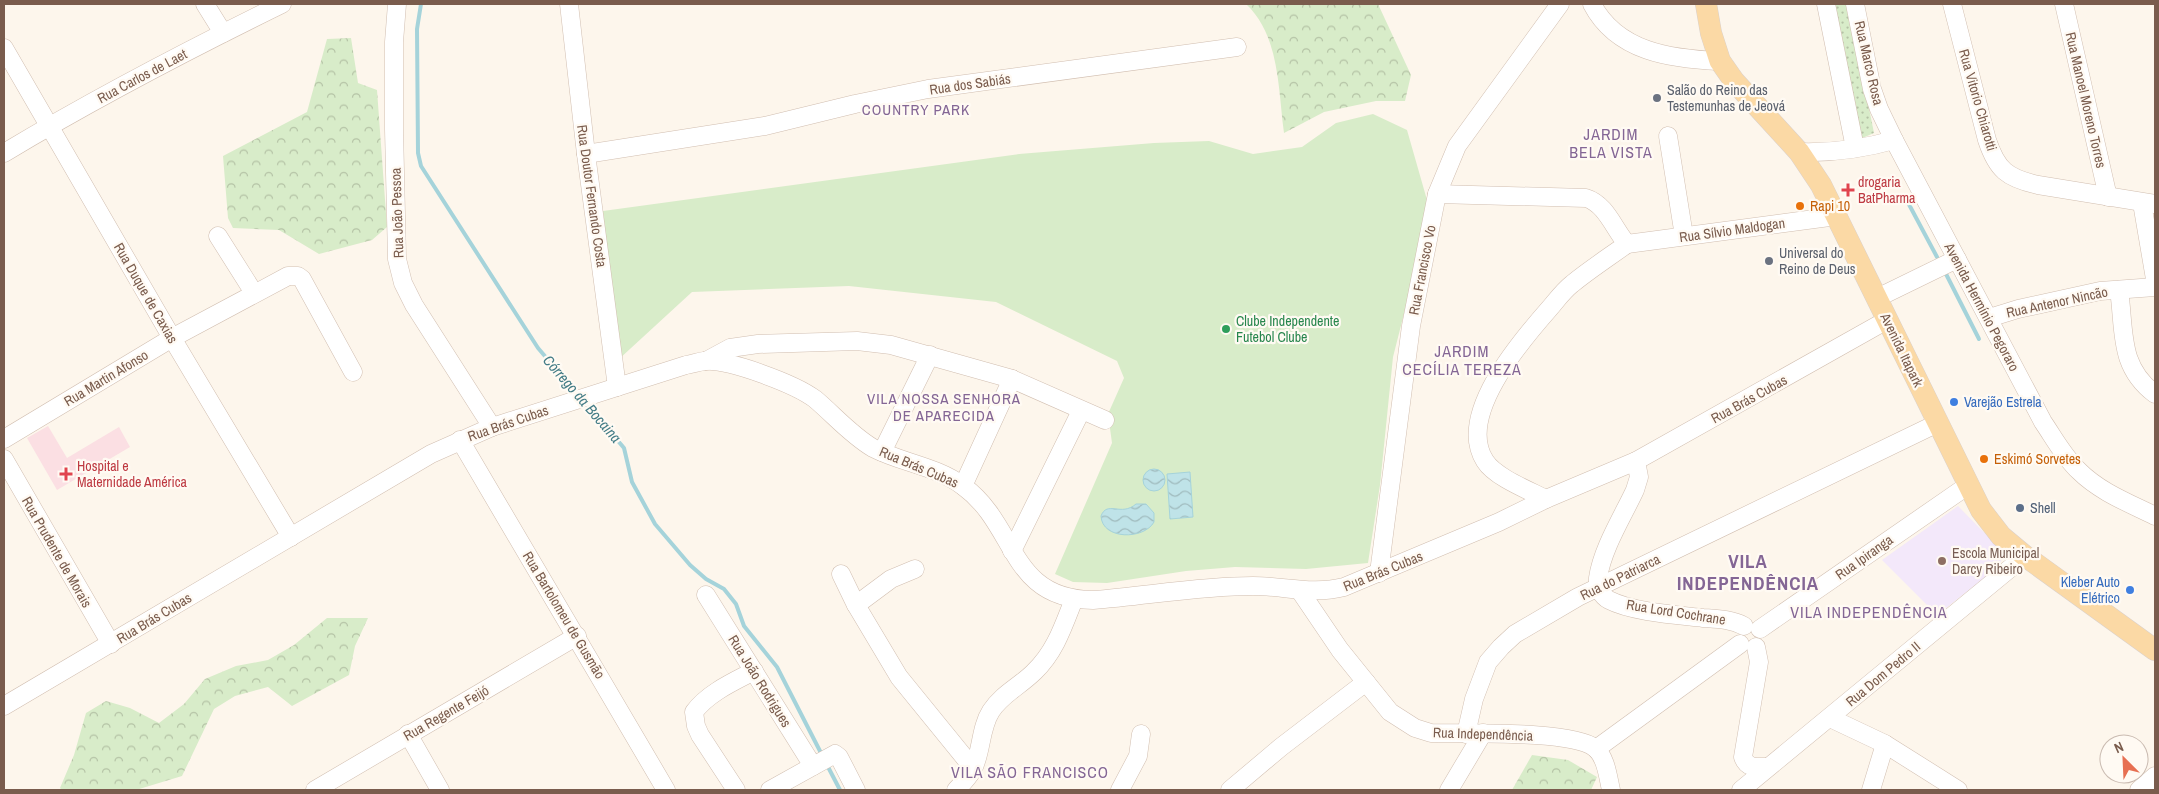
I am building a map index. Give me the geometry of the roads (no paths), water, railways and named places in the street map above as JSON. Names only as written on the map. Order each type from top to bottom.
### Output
[{"type":"main road","name":"Avenida Itapark","points":[[1706,4],[1717,54],[1734,81],[1799,152],[1837,216],[1967,486],[1990,523],[2025,556],[2155,650]]},
{"type":"street","points":[[205,4],[223,33]]},
{"type":"street","name":"Rua Carlos de Laet","points":[[4,153],[50,125],[223,33],[282,4]]},
{"type":"street","name":"Rua João Pessoa","points":[[397,4],[394,42],[397,259],[403,283],[414,305],[492,427]]},
{"type":"street","name":"Rua Doutor Fernando Costa","points":[[569,4],[613,389]]},
{"type":"street","name":"Rua Francisco Vo","points":[[1379,573],[1411,326],[1437,194],[1457,146],[1560,4]]},
{"type":"street","points":[[1592,4],[1606,24],[1634,45],[1657,54],[1686,60],[1717,54]]},
{"type":"street","points":[[1826,4],[1854,148]]},
{"type":"street","name":"Rua Marco Rosa","points":[[1855,4],[1872,89],[1894,140]]},
{"type":"street","name":"Rua Vitorio Chiarotti","points":[[1952,4],[1987,140],[1992,154],[2003,171],[2023,182],[2149,203]]},
{"type":"street","name":"Rua Manoel Moreno Torres","points":[[2064,4],[2108,197]]},
{"type":"street","name":"Rua dos Sabiás","points":[[586,154],[765,126],[855,104],[928,90],[1237,47]]},
{"type":"street","name":"Rua Duque de Caxias","points":[[4,48],[172,338],[291,537]]},
{"type":"street","points":[[1668,136],[1684,236]]},
{"type":"street","points":[[1799,152],[1820,152],[1854,148],[1894,140]]},
{"type":"street","name":"Avenida Hermínio Pegoraro","points":[[1894,140],[2043,422],[2079,471],[2098,486],[2155,516]]},
{"type":"street","points":[[1437,194],[1586,198],[1592,200],[1601,208],[1627,244],[1570,285],[1525,337],[1489,391],[1480,420],[1477,445],[1486,462],[1503,476],[1546,499]]},
{"type":"street","points":[[2149,203],[2155,278]]},
{"type":"street","name":"Rua Sílvio Maldogan","points":[[1627,244],[1837,216]]},
{"type":"street","points":[[218,236],[254,293]]},
{"type":"street","points":[[1877,298],[1957,259]]},
{"type":"street","name":"Rua Martin Afonso","points":[[4,439],[172,338],[288,276],[298,276],[302,279],[353,372]]},
{"type":"street","name":"Rua Antenor Nincão","points":[[1989,318],[2073,296],[2155,287]]},
{"type":"street","points":[[2119,290],[2123,336],[2130,364],[2146,387],[2155,394]]},
{"type":"street","name":"Rua Brás Cubas","points":[[4,706],[400,472],[460,440],[492,427],[686,365],[706,361],[749,370],[804,392],[823,406],[862,441],[882,452],[930,469],[963,486],[988,512],[1012,551],[1033,580],[1062,597],[1074,599],[1112,598],[1217,587],[1254,586],[1300,591],[1331,591],[1500,522],[1546,499],[1636,460],[1888,320]]},
{"type":"street","points":[[706,361],[719,353],[741,345],[813,341],[857,341],[882,344],[930,355],[1012,379],[1105,420]]},
{"type":"street","points":[[882,452],[930,355]]},
{"type":"street","points":[[963,486],[1012,379]]},
{"type":"street","points":[[1012,551],[1081,411]]},
{"type":"street","name":"Rua do Patriarca","points":[[1449,790],[1474,734],[1474,699],[1488,662],[1501,646],[1515,634],[1550,612],[1598,587],[1938,423]]},
{"type":"street","name":"Rua Bartolomeu de Gusmão","points":[[460,440],[666,790]]},
{"type":"street","name":"Rua Prudente de Morais","points":[[4,459],[111,644]]},
{"type":"street","points":[[1598,587],[1600,569],[1605,555],[1635,490],[1639,477],[1636,460]]},
{"type":"street","name":"Rua Ipiranga","points":[[1752,628],[1967,486]]},
{"type":"street","name":"Rua Dom Pedro II","points":[[1742,790],[2025,556]]},
{"type":"street","points":[[856,604],[891,579],[915,569]]},
{"type":"street","points":[[841,574],[856,604],[899,677],[973,768]]},
{"type":"street","name":"Rua Lord Cochrane","points":[[1598,587],[1609,600],[1627,606],[1672,614],[1729,620],[1752,628]]},
{"type":"street","name":"Rua Independência","points":[[1300,591],[1340,650],[1390,712],[1415,728],[1431,733],[1556,736],[1586,742],[1596,749]]},
{"type":"street","name":"Rua João Rodrigues","points":[[706,596],[754,671],[825,761],[856,790]]},
{"type":"street","points":[[956,790],[973,768],[985,722],[991,711],[1001,698],[1024,682],[1050,654],[1059,639],[1074,599]]},
{"type":"street","points":[[1611,790],[1605,764],[1596,749],[1762,637],[1752,628]]},
{"type":"street","name":"Rua Regente Feijó","points":[[315,790],[577,636]]},
{"type":"street","points":[[1748,646],[1759,662],[1743,757],[1745,762],[1751,767],[1768,767]]},
{"type":"street","points":[[736,790],[696,726],[694,712],[700,704],[712,695],[754,671]]},
{"type":"street","points":[[1230,790],[1281,747],[1366,682]]},
{"type":"street","points":[[1830,718],[1885,744],[1958,790]]},
{"type":"street","points":[[408,734],[440,790]]},
{"type":"street","points":[[1120,790],[1138,756],[1141,734]]},
{"type":"street","points":[[1871,790],[1885,744]]},
{"type":"street","points":[[770,790],[825,761]]},
{"type":"street","points":[[2139,790],[2155,776]]},
{"type":"water","points":[[1154,469],[1162,472],[1165,480],[1162,488],[1154,491],[1146,488],[1143,480],[1146,472]]},
{"type":"water","points":[[1190,472],[1193,517],[1170,519],[1167,474]]},
{"type":"water","points":[[1136,504],[1146,504],[1154,513],[1154,522],[1149,528],[1142,532],[1124,535],[1108,530],[1103,524],[1101,516],[1107,509],[1125,509]]},
{"type":"waterway","name":"Córrego da Bocaina","points":[[421,4],[417,29],[418,153],[421,166],[538,348],[578,395]]},
{"type":"waterway","points":[[1905,197],[1937,257]]},
{"type":"waterway","points":[[1946,274],[1979,339]]},
{"type":"waterway","name":"Córrego da Bocaina","points":[[585,402],[624,448],[632,482],[655,524],[690,565],[706,579],[724,589],[736,604],[744,626],[777,667],[822,755]]},
{"type":"waterway","name":"Córrego da Bocaina","points":[[826,763],[840,790]]},
{"type":"place","name":"Salão do Reino das Testemunhas de Jeová","points":[[1657,98]]},
{"type":"place","name":"drogaria BatPharma","points":[[1848,190]]},
{"type":"place","name":"Rapi 10","points":[[1800,206]]},
{"type":"place","name":"Universal do Reino de Deus","points":[[1769,261]]},
{"type":"place","name":"Clube Independente Futebol Clube","points":[[1226,329]]},
{"type":"place","name":"Varejão Estrela","points":[[1954,402]]},
{"type":"place","name":"Eskimó Sorvetes","points":[[1984,459]]},
{"type":"place","name":"Hospital e Maternidade América","points":[[66,474]]},
{"type":"place","name":"Shell","points":[[2020,508]]},
{"type":"place","name":"Escola Municipal Darcy Ribeiro","points":[[1942,561]]},
{"type":"place","name":"Kleber Auto Elétrico","points":[[2130,590]]},
{"type":"district","name":"COUNTRY PARK","points":[[916,110]]},
{"type":"district","name":"JARDIM BELA VISTA","points":[[1611,143]]},
{"type":"district","name":"JARDIM CECÍLIA TEREZA","points":[[1462,360]]},
{"type":"district","name":"VILA NOSSA SENHORA DE APARECIDA","points":[[944,408]]},
{"type":"district","name":"VILA INDEPENDÊNCIA","points":[[1748,572]]},
{"type":"district","name":"VILA INDEPENDÊNCIA","points":[[1869,612]]},
{"type":"district","name":"VILA SÃO FRANCISCO","points":[[1030,772]]}]
